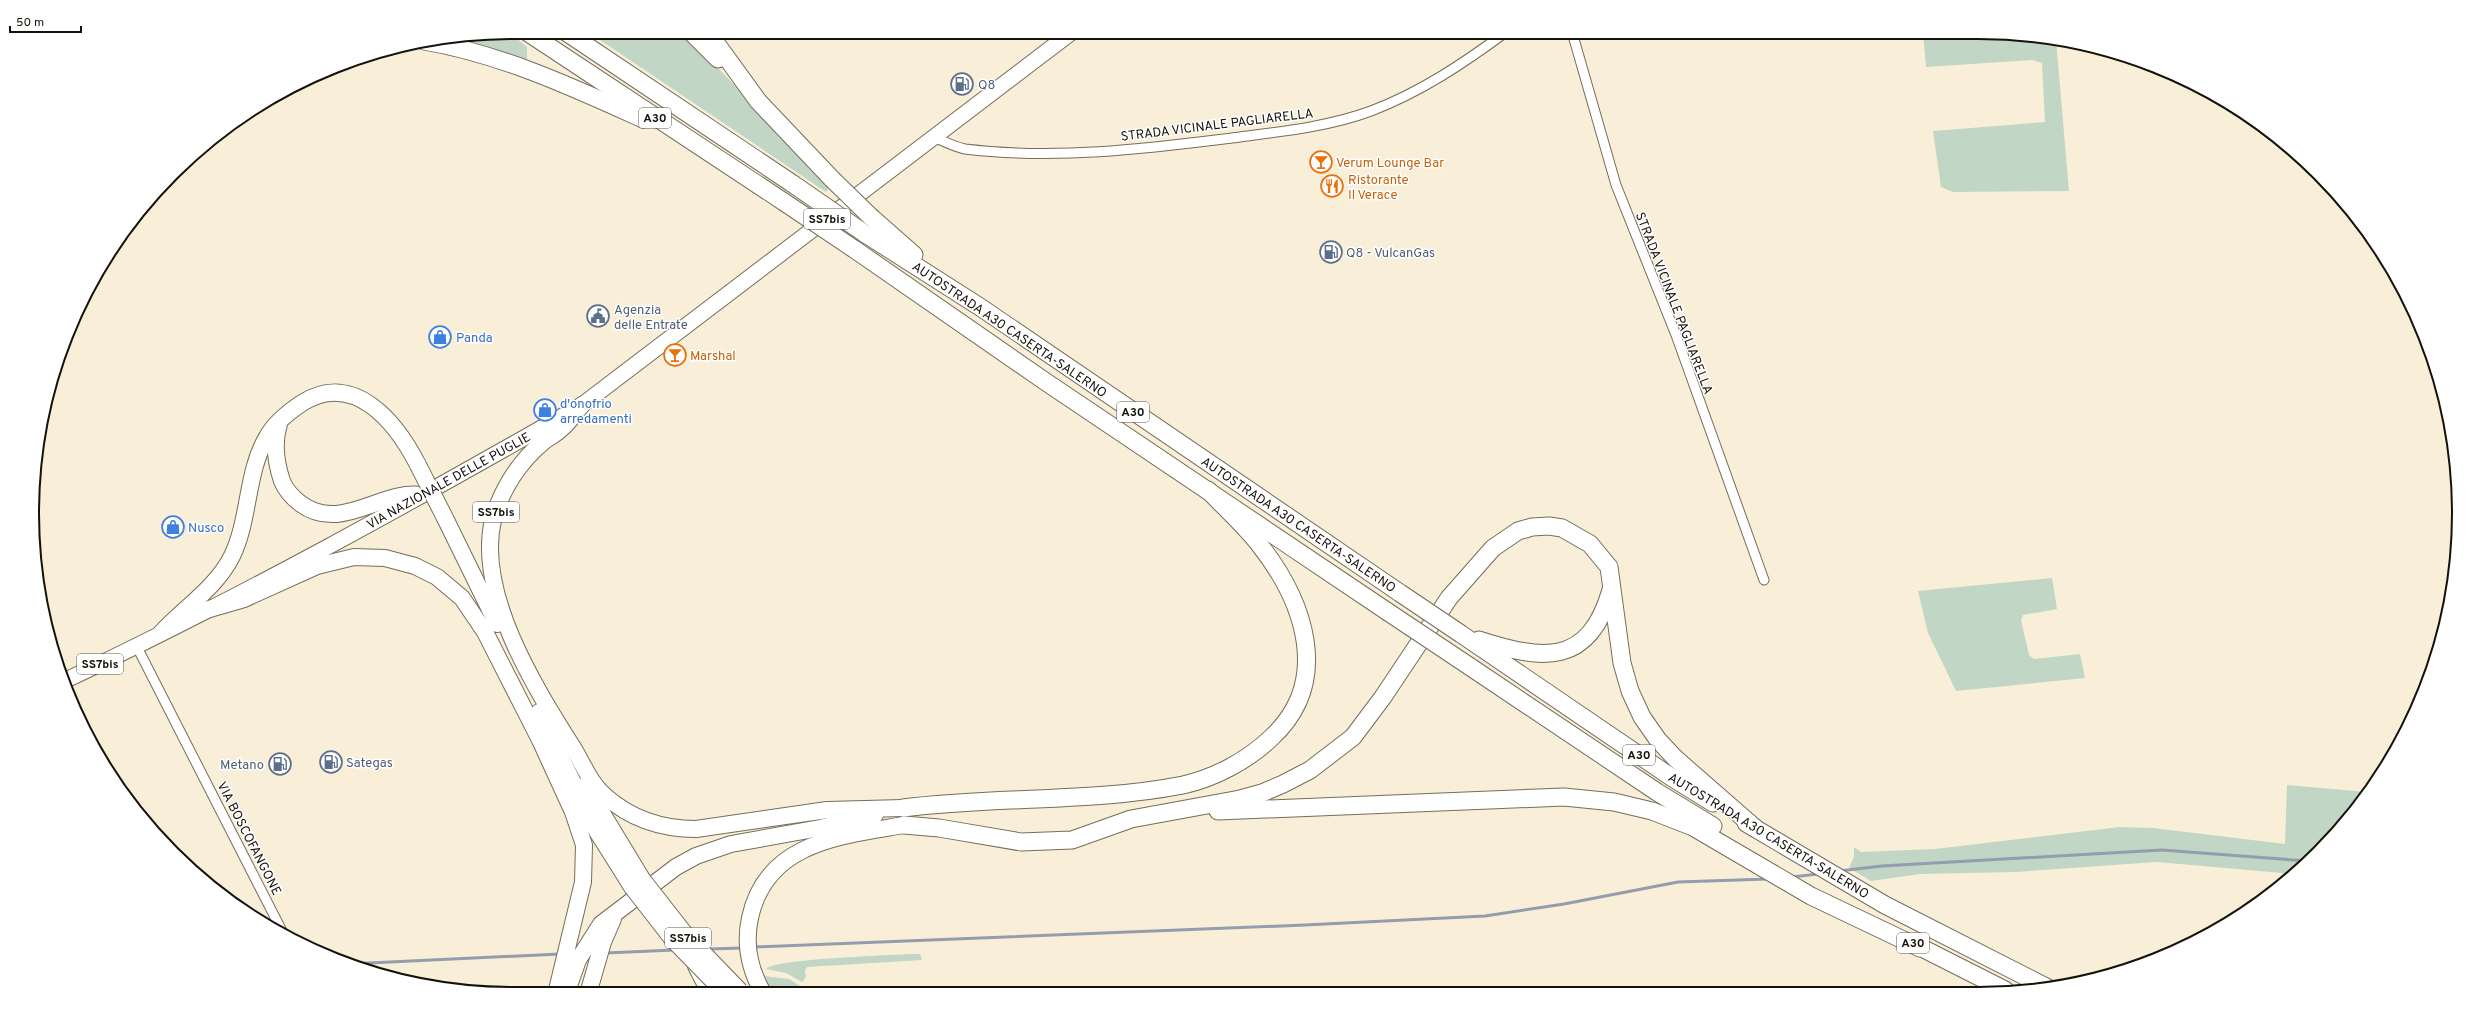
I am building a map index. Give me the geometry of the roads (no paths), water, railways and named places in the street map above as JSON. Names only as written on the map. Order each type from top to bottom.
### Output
[{"type":"highway","name":"AUTOSTRADA A30 CASERTA-SALERNO","points":[[537,39],[854,249],[1388,612],[1750,854],[1817,894],[1998,986]]},
{"type":"highway","name":"AUTOSTRADA A30 CASERTA-SALERNO","points":[[576,39],[864,233],[954,291],[1671,777],[1885,905],[2038,983]]},
{"type":"highway","points":[[698,39],[832,179],[872,218],[954,291]]},
{"type":"highway","points":[[713,39],[758,101]]},
{"type":"highway","points":[[440,45],[489,56],[532,71],[687,139]]},
{"type":"highway","name":"SS7bis","points":[[161,633],[185,608],[205,594],[222,574],[232,555],[257,463],[267,436],[295,407],[308,399],[335,392],[353,395],[376,409],[387,419],[403,439],[418,465],[491,608],[592,822]]},
{"type":"highway","name":"SS7bis","points":[[516,646],[495,590],[491,568],[490,545],[493,521],[500,500],[512,477],[543,442],[563,428],[582,405]]},
{"type":"highway","name":"SS7bis","points":[[279,424],[276,435],[276,451],[278,469],[284,485],[293,499],[315,512],[333,515],[350,512],[410,494],[421,495]]},
{"type":"highway","points":[[559,728],[572,746],[590,781],[604,795],[621,808],[658,826],[696,829],[795,814],[862,808],[903,808],[968,801],[1133,792],[1184,784],[1219,773],[1259,749],[1284,727],[1304,684],[1308,657],[1306,636],[1292,599],[1275,567],[1259,544],[1208,490]]},
{"type":"highway","points":[[820,828],[904,825],[939,828],[1021,842],[1050,842],[1072,840],[1131,819],[1262,793],[1310,770],[1353,737],[1383,697],[1449,598],[1493,548],[1505,538],[1532,527],[1562,528],[1590,544],[1602,555],[1609,567],[1613,584],[1622,663],[1630,691],[1642,717],[1658,740],[1676,759],[1755,828]]},
{"type":"highway","name":"SS7bis","points":[[206,610],[244,599],[317,566],[334,561],[370,557],[401,561],[415,566],[437,577],[451,587],[475,615],[540,740],[635,888],[659,923],[694,963],[719,987]]},
{"type":"highway","points":[[1461,634],[1523,653],[1556,653],[1573,646],[1588,636],[1598,624],[1606,609],[1613,584]]},
{"type":"highway","name":"SS7bis","points":[[491,608],[516,646],[559,728],[567,749],[635,888],[685,934],[721,987]]},
{"type":"highway","points":[[540,740],[573,812],[584,845],[583,882],[567,944],[562,987]]},
{"type":"highway","points":[[1133,792],[1174,800],[1217,802]]},
{"type":"highway","points":[[1174,811],[1227,811],[1564,797],[1614,802],[1652,811],[1693,827],[1750,854]]},
{"type":"highway","points":[[589,987],[593,947],[601,924],[635,888],[714,849],[749,840],[820,828],[903,808]]},
{"type":"highway","points":[[760,987],[748,952],[749,920],[757,893],[766,879],[778,866],[798,852],[843,836],[904,825]]},
{"type":"highway","points":[[564,987],[593,947]]},
{"type":"main road","name":"VIA NAZIONALE DELLE PUGLIE","points":[[69,679],[137,647],[421,495],[582,405],[1063,39]]},
{"type":"street","name":"STRADA VICINALE PAGLIARELLA","points":[[934,137],[963,148],[1056,154],[1153,148],[1317,125],[1371,111],[1421,88],[1468,60],[1496,39]]},
{"type":"street","name":"STRADA VICINALE PAGLIARELLA","points":[[1574,39],[1588,95],[1616,185],[1676,335],[1764,580]]},
{"type":"street","name":"VIA BOSCOFANGONE","points":[[137,647],[279,925]]},
{"type":"waterway","points":[[1839,871],[1882,866],[2162,850],[2300,860]]},
{"type":"waterway","points":[[1792,877],[1818,874]]},
{"type":"waterway","points":[[754,947],[1305,925],[1485,916],[1564,904],[1678,882],[1768,879]]},
{"type":"waterway","points":[[708,949],[744,948]]},
{"type":"waterway","points":[[606,953],[674,950]]},
{"type":"waterway","points":[[365,963],[560,954]]},
{"type":"place","name":"Q8","points":[[962,84]]},
{"type":"place","name":"Verum Lounge Bar","points":[[1321,162]]},
{"type":"place","name":"Ristorante Il Verace","points":[[1332,186]]},
{"type":"place","name":"Q8 - VulcanGas","points":[[1331,252]]},
{"type":"place","name":"Agenzia delle Entrate","points":[[598,316]]},
{"type":"place","name":"Panda","points":[[440,337]]},
{"type":"place","name":"Marshal","points":[[675,355]]},
{"type":"place","name":"d'onofrio arredamenti","points":[[545,410]]},
{"type":"place","name":"Nusco","points":[[173,527]]},
{"type":"place","name":"Sategas","points":[[331,762]]},
{"type":"place","name":"Metano","points":[[280,764]]}]
